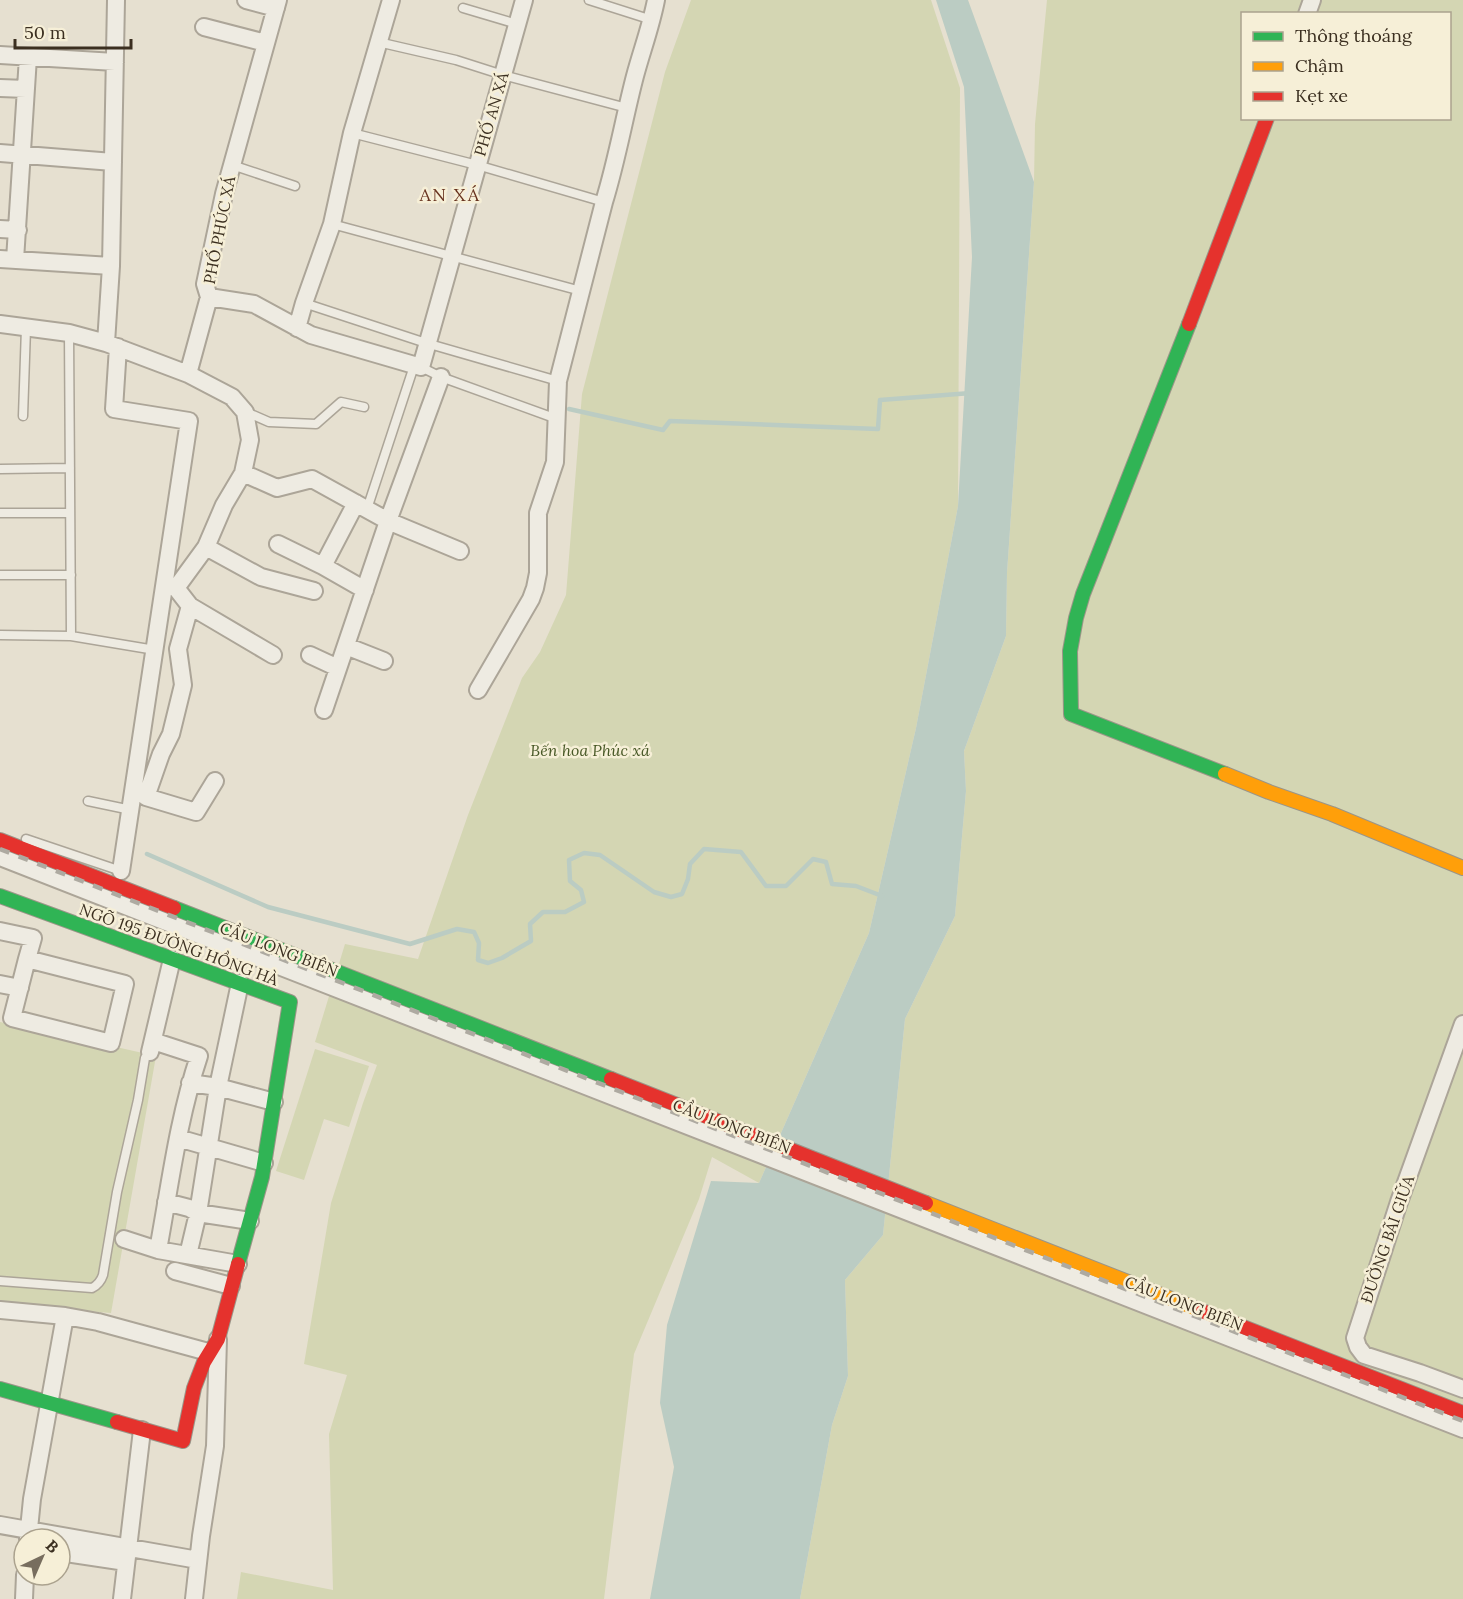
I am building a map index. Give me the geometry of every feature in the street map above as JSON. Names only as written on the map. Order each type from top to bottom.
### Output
[{"type":"street","points":[[116,0],[111,266],[114,409],[189,421],[121,871]]},
{"type":"street","points":[[246,0],[277,4]]},
{"type":"street","points":[[297,328],[332,224],[352,133],[391,0]]},
{"type":"street","name":"PHỐ AN XÁ","points":[[417,367],[426,343],[524,0]]},
{"type":"street","points":[[478,690],[531,599],[535,588],[538,573],[538,513],[555,462],[558,381],[656,0]]},
{"type":"street","name":"PHỐ PHÚC XÁ","points":[[189,374],[209,297],[205,284],[224,194],[277,4]]},
{"type":"street","points":[[204,27],[266,43]]},
{"type":"street","points":[[0,55],[115,62]]},
{"type":"street","points":[[28,57],[18,230],[8,260],[111,266]]},
{"type":"street","points":[[0,88],[26,89]]},
{"type":"street","points":[[1267,120],[1083,594],[1070,651],[1071,714],[1269,792],[1332,814],[1463,868]]},
{"type":"street","points":[[0,153],[113,162]]},
{"type":"street","points":[[0,229],[18,230]]},
{"type":"street","points":[[209,297],[254,304],[311,335],[417,367]]},
{"type":"street","points":[[0,324],[69,333],[112,345],[189,374],[232,397],[245,412],[250,440],[243,473],[224,505],[206,547],[176,588],[190,606],[273,655]]},
{"type":"street","points":[[324,710],[388,521],[441,377]]},
{"type":"street","points":[[243,473],[277,488],[312,479],[388,521],[460,551]]},
{"type":"street","points":[[323,566],[361,506]]},
{"type":"street","points":[[278,544],[365,590]]},
{"type":"street","points":[[206,547],[261,577],[314,591]]},
{"type":"street","points":[[190,606],[178,649],[183,685],[171,734],[161,754],[146,797],[196,812],[214,781]]},
{"type":"street","points":[[346,646],[384,661]]},
{"type":"street","points":[[310,655],[338,668]]},
{"type":"street","name":"CẦU LONG BIÊN","points":[[0,840],[1463,1413]]},
{"type":"street","name":"CẦU LONG BIÊN","points":[[0,857],[1463,1429]]},
{"type":"street","name":"NGÕ 195 ĐƯỜNG HỒNG HÀ","points":[[0,896],[290,1002],[262,1177],[213,1345],[189,1406],[183,1442],[142,1430]]},
{"type":"street","points":[[0,931],[33,938],[27,959],[12,1018],[111,1043],[125,984],[27,959]]},
{"type":"street","points":[[158,1250],[178,1138],[190,1083],[199,1056],[149,1050],[172,959]]},
{"type":"street","points":[[188,1255],[198,1213],[218,1087],[240,983]]},
{"type":"street","points":[[0,984],[20,988]]},
{"type":"street","name":"ĐƯỜNG BÃI GIỮA","points":[[1463,1024],[1403,1191],[1355,1338],[1358,1347],[1365,1355],[1463,1389]]},
{"type":"street","points":[[190,1083],[218,1087],[274,1102]]},
{"type":"street","points":[[178,1138],[264,1163]]},
{"type":"street","points":[[166,1202],[189,1208],[198,1213],[250,1221]]},
{"type":"street","points":[[124,1239],[158,1250],[238,1264]]},
{"type":"street","points":[[175,1271],[231,1286]]},
{"type":"street","points":[[0,1310],[65,1316],[213,1345],[216,1446],[194,1599]]},
{"type":"street","points":[[29,1527],[65,1316]]},
{"type":"street","points":[[0,1389],[142,1430],[122,1599]]},
{"type":"street","points":[[72,1543],[127,1554]]},
{"type":"street","points":[[72,1553],[127,1554],[198,1560]]},
{"type":"lane","points":[[589,0],[652,20]]},
{"type":"lane","points":[[463,8],[517,24]]},
{"type":"lane","points":[[378,42],[456,60],[627,108]]},
{"type":"lane","points":[[352,133],[477,165],[604,202]]},
{"type":"lane","points":[[232,165],[295,186]]},
{"type":"lane","points":[[332,224],[581,291]]},
{"type":"lane","points":[[304,303],[426,343],[558,381]]},
{"type":"lane","points":[[23,416],[26,328]]},
{"type":"lane","points":[[69,333],[71,636]]},
{"type":"lane","points":[[361,506],[417,367],[557,418]]},
{"type":"lane","points":[[245,412],[269,422],[316,424],[341,402],[364,407]]},
{"type":"lane","points":[[58,417],[69,417]]},
{"type":"lane","points":[[0,469],[70,468]]},
{"type":"lane","points":[[0,513],[70,513]]},
{"type":"lane","points":[[0,575],[71,575]]},
{"type":"lane","points":[[0,635],[71,636],[155,650]]},
{"type":"lane","points":[[88,801],[131,810]]},
{"type":"lane","points":[[20,837],[121,871]]},
{"type":"lane","points":[[0,1281],[92,1288],[101,1281],[117,1192],[149,1050]]},
{"type":"green space","name":"Bến hoa Phúc xá","points":[[691,0],[931,0],[960,88],[958,506],[916,728],[869,933],[759,1183],[712,1157],[699,1199],[634,1354],[604,1599],[237,1599],[241,1572],[333,1590],[329,1434],[347,1375],[304,1364],[331,1203],[377,1065],[315,1042],[345,944],[418,959],[468,815],[522,678],[540,652],[566,595],[582,394],[665,72]]},
{"type":"green space","points":[[1047,0],[1463,0],[1463,1599],[800,1599],[832,1425],[848,1376],[845,1280],[883,1235],[905,1019],[955,916],[966,791],[964,751],[1006,636],[1007,573],[1034,182],[1035,124]]},
{"type":"green space","points":[[0,1022],[156,1056],[111,1313],[0,1304]]},
{"type":"green space","points":[[315,1049],[369,1066],[349,1127],[324,1119],[304,1180],[276,1171]]},
{"type":"shaded area","points":[[936,0],[968,0],[1034,182],[1007,573],[1006,636],[964,751],[966,791],[955,916],[905,1019],[883,1235],[845,1280],[848,1376],[832,1425],[800,1599],[650,1599],[674,1467],[660,1403],[667,1325],[711,1181],[759,1183],[869,933],[916,728],[958,506],[972,257],[964,87]]},
{"type":"waterway","points":[[569,409],[663,430],[670,421],[878,429],[880,400],[971,393]]},
{"type":"waterway","points":[[147,854],[268,907],[410,944],[457,929],[474,932],[479,943],[478,960],[488,963],[502,958],[531,941],[530,924],[543,912],[565,912],[584,902],[581,890],[570,881],[569,860],[584,853],[600,855],[654,892],[671,897],[682,894],[688,879],[690,864],[704,849],[741,852],[766,886],[786,886],[813,859],[826,862],[832,884],[856,886],[882,896]]},
{"type":"railway","points":[[0,849],[1463,1421]]},
{"type":"traffic: fast","points":[[1189,324],[1083,594],[1070,651],[1071,714],[1225,774]]},
{"type":"traffic: fast","points":[[0,896],[290,1002],[262,1177],[238,1264]]},
{"type":"traffic: fast","points":[[174,908],[611,1079]]},
{"type":"traffic: fast","points":[[0,1389],[117,1422]]},
{"type":"traffic: slow","points":[[1225,774],[1332,814],[1463,868]]},
{"type":"traffic: slow","points":[[926,1203],[1197,1309]]},
{"type":"traffic: jam","points":[[1189,324],[1266,120]]},
{"type":"traffic: jam","points":[[0,840],[174,908]]},
{"type":"traffic: jam","points":[[611,1079],[926,1203]]},
{"type":"traffic: jam","points":[[117,1422],[183,1441],[194,1388],[204,1362],[218,1339],[238,1264]]},
{"type":"traffic: jam","points":[[1197,1309],[1463,1413]]},
{"type":"district","name":"AN XÁ","points":[[450,195]]}]
